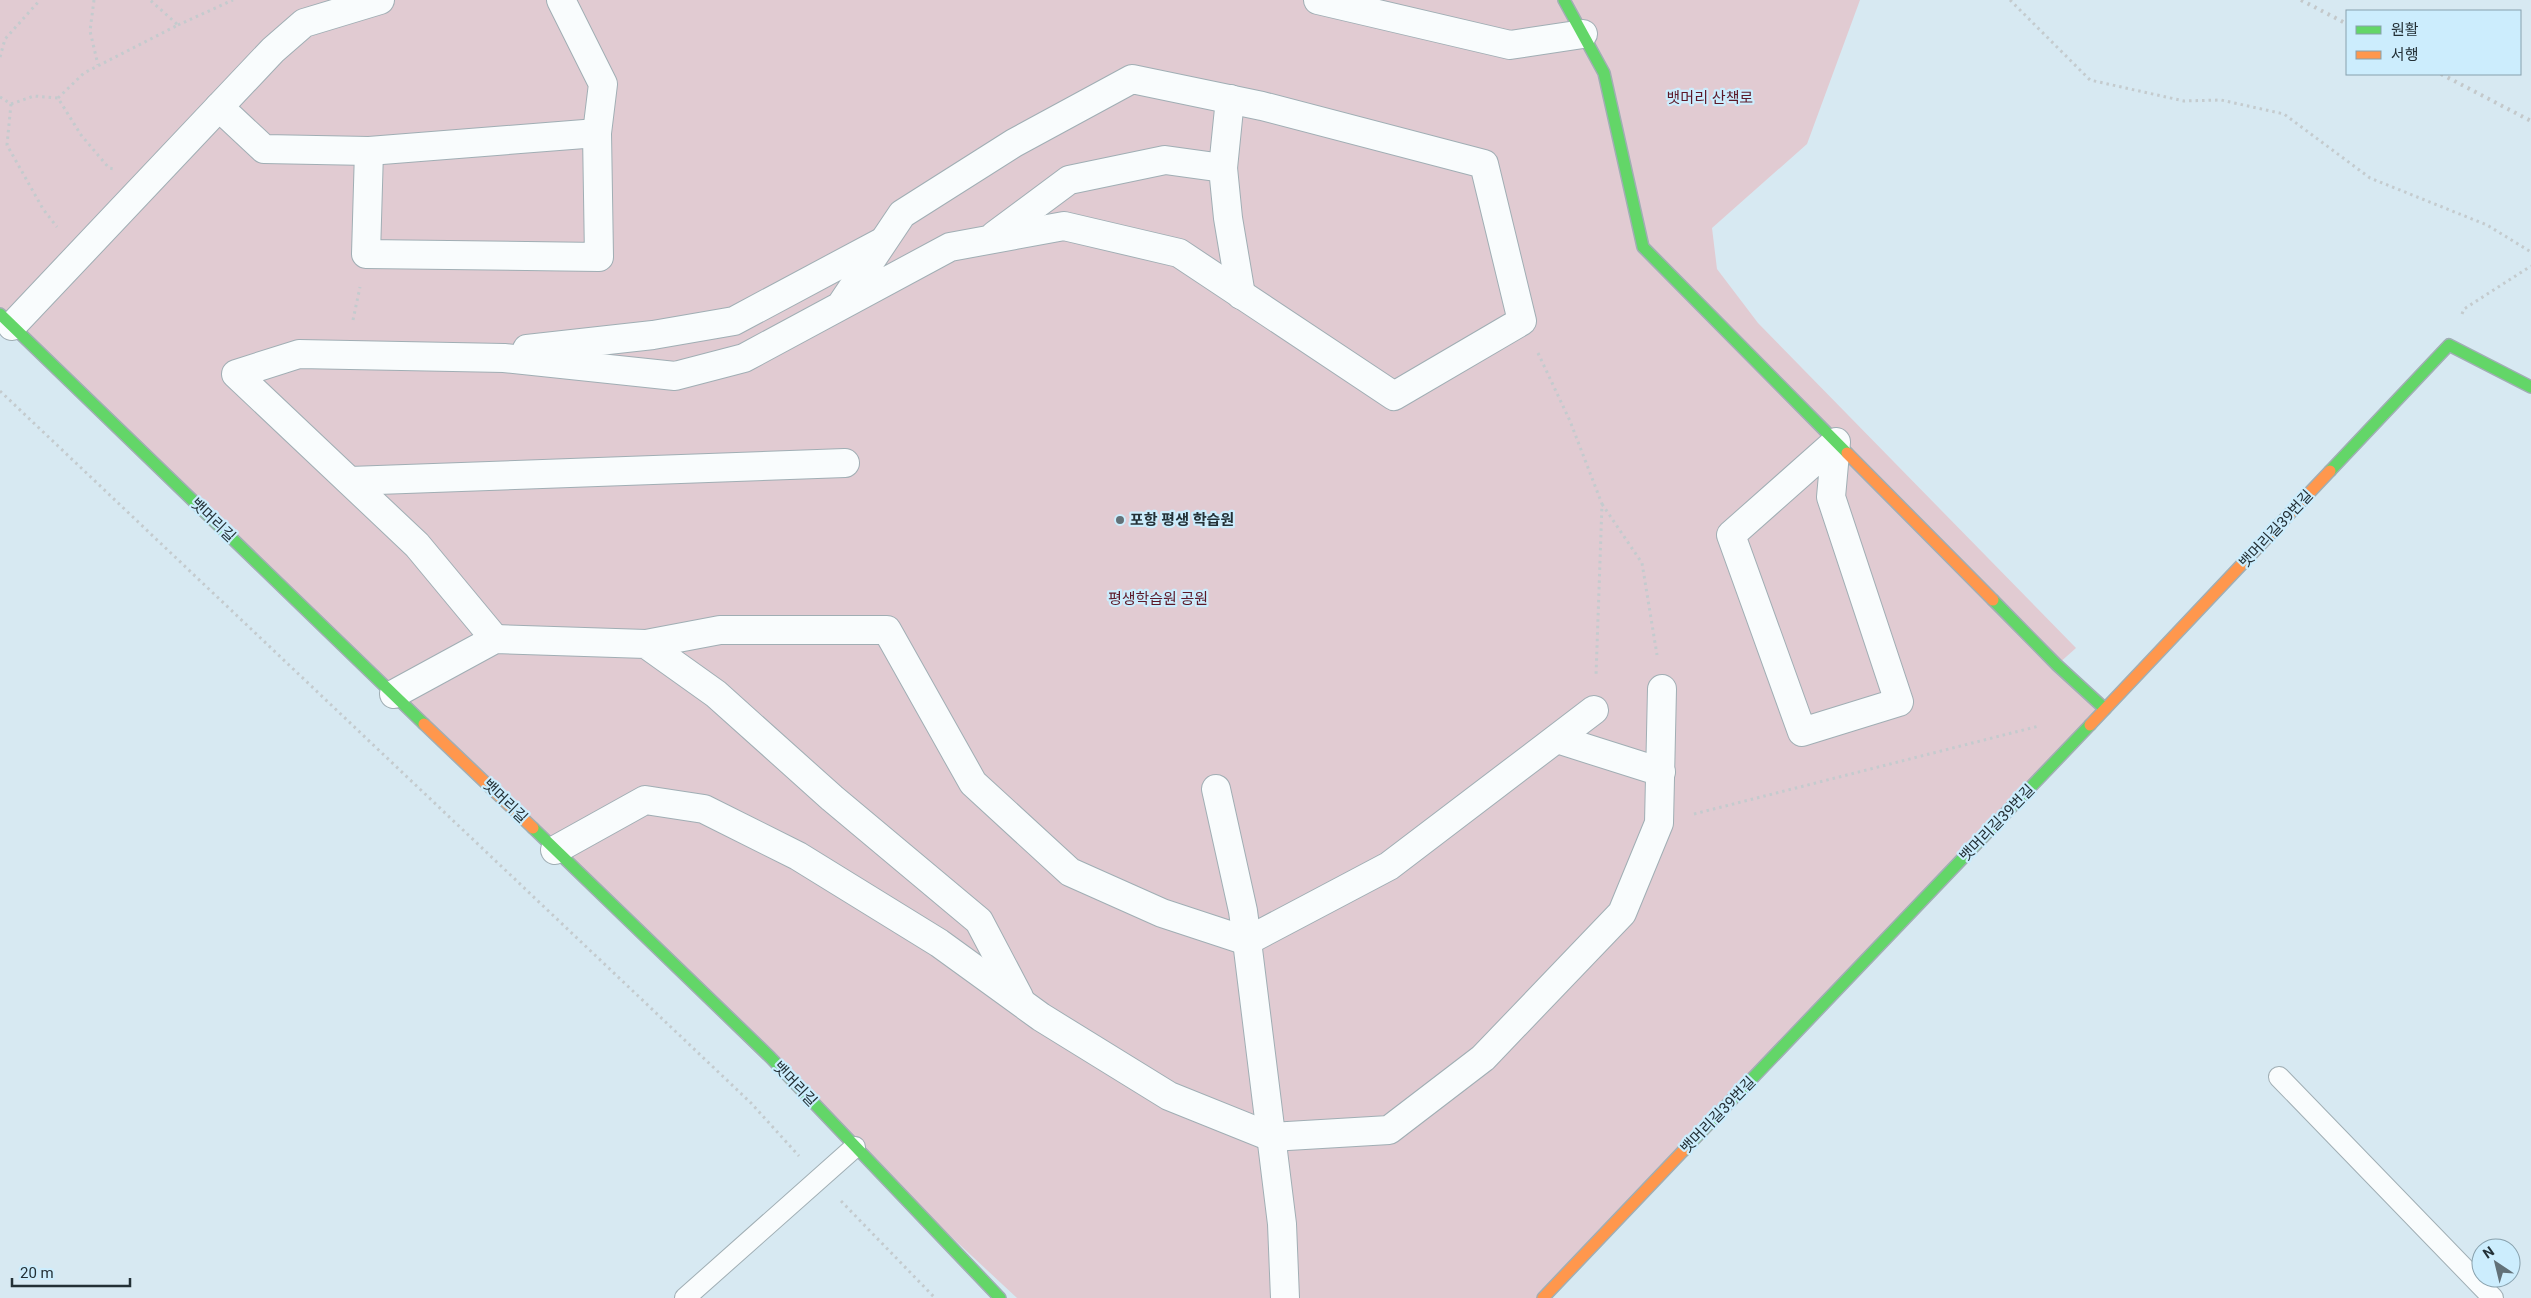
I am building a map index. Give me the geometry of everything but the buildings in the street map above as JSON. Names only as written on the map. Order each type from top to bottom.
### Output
[{"type":"street","points":[[6,320],[78,256],[273,50],[304,23],[380,0]]},
{"type":"street","points":[[369,151],[366,254],[599,257],[597,132],[603,84],[561,0]]},
{"type":"street","points":[[1318,0],[1510,45],[1583,34]]},
{"type":"street","points":[[1564,0],[1604,73],[1643,247],[2056,666],[2105,709]]},
{"type":"street","points":[[495,639],[417,545],[236,374],[299,354],[504,358],[675,376],[744,358],[950,247],[1064,226],[1179,253],[1394,396],[1522,321],[1484,164],[1230,100],[1132,79],[1014,143],[902,214],[841,305]]},
{"type":"street","points":[[1230,100],[1223,168],[1228,218],[1240,295]]},
{"type":"street","points":[[219,107],[264,149],[369,151],[597,132]]},
{"type":"street","points":[[990,239],[1069,180],[1165,160],[1223,168]]},
{"type":"street","points":[[504,358],[511,351],[653,335],[734,321],[884,241]]},
{"type":"street","name":"뱃머리길","points":[[6,320],[770,1057],[1000,1298]]},
{"type":"street","points":[[2449,345],[2531,387]]},
{"type":"street","name":"뱃머리길39번길","points":[[1543,1298],[2449,345]]},
{"type":"street","points":[[1836,442],[1831,497],[1898,702],[1802,732],[1731,535],[1836,442]]},
{"type":"street","points":[[350,481],[845,463]]},
{"type":"street","points":[[394,694],[495,639],[646,644],[720,630],[887,630],[973,783],[1070,872],[1162,913],[1247,941],[1388,866],[1594,710]]},
{"type":"street","points":[[646,644],[716,694],[832,798],[979,921],[1022,1003]]},
{"type":"street","points":[[555,850],[644,800],[704,809],[798,856],[939,943],[1022,1003],[1169,1096],[1271,1137],[1390,1130],[1484,1058],[1622,913],[1659,823],[1662,688]]},
{"type":"street","points":[[1557,739],[1660,772]]},
{"type":"street","points":[[1216,789],[1243,911],[1282,1224],[1284,1298]]},
{"type":"lane","points":[[2279,1077],[2493,1298]]},
{"type":"lane","points":[[685,1298],[855,1147]]},
{"type":"path","points":[[0,57],[4,39],[40,0]]},
{"type":"path","points":[[94,0],[90,31],[98,65]]},
{"type":"path","points":[[150,0],[178,25]]},
{"type":"path","points":[[11,104],[34,96],[58,98],[84,73],[98,65],[233,0]]},
{"type":"path","points":[[2010,0],[2090,80],[2184,102],[2221,100],[2284,114],[2370,178],[2487,225],[2531,252]]},
{"type":"path","points":[[0,97],[11,104]]},
{"type":"path","points":[[58,98],[81,135],[109,168],[147,183]]},
{"type":"path","points":[[11,104],[7,145],[43,209],[78,256]]},
{"type":"path","points":[[348,355],[366,254]]},
{"type":"path","points":[[2449,345],[2464,309],[2531,266]]},
{"type":"path","points":[[1522,321],[1570,421],[1602,504],[1642,563],[1662,688]]},
{"type":"path","points":[[0,391],[751,1103]]},
{"type":"path","points":[[1594,710],[1602,504]]},
{"type":"path","points":[[1659,823],[2048,724]]},
{"type":"green space","name":"평생학습원 공원","points":[[0,0],[1860,0],[1807,144],[1712,228],[1717,269],[1758,323],[2076,648],[2057,665],[2105,709],[1543,1298],[1017,1298],[855,1147],[0,312]]},
{"type":"railway","points":[[2301,0],[2346,23]]},
{"type":"railway","points":[[2443,75],[2531,121]]},
{"type":"traffic: fast","points":[[1564,0],[1604,73],[1643,247],[1847,453]]},
{"type":"traffic: fast","points":[[0,314],[424,724]]},
{"type":"traffic: fast","points":[[2330,471],[2449,345],[2531,387]]},
{"type":"traffic: fast","points":[[1993,600],[2057,665],[2105,709]]},
{"type":"traffic: fast","points":[[1683,1151],[2090,725]]},
{"type":"traffic: fast","points":[[533,828],[770,1057],[1000,1298]]},
{"type":"traffic: slow","points":[[1847,453],[1993,600]]},
{"type":"traffic: slow","points":[[2090,725],[2330,471]]},
{"type":"traffic: slow","points":[[424,724],[533,828]]},
{"type":"traffic: slow","points":[[1543,1298],[1683,1151]]},
{"type":"place","name":"포항 평생 학습원","points":[[1120,520]]},
{"type":"park label","name":"뱃머리 산책로","points":[[1710,98]]}]
